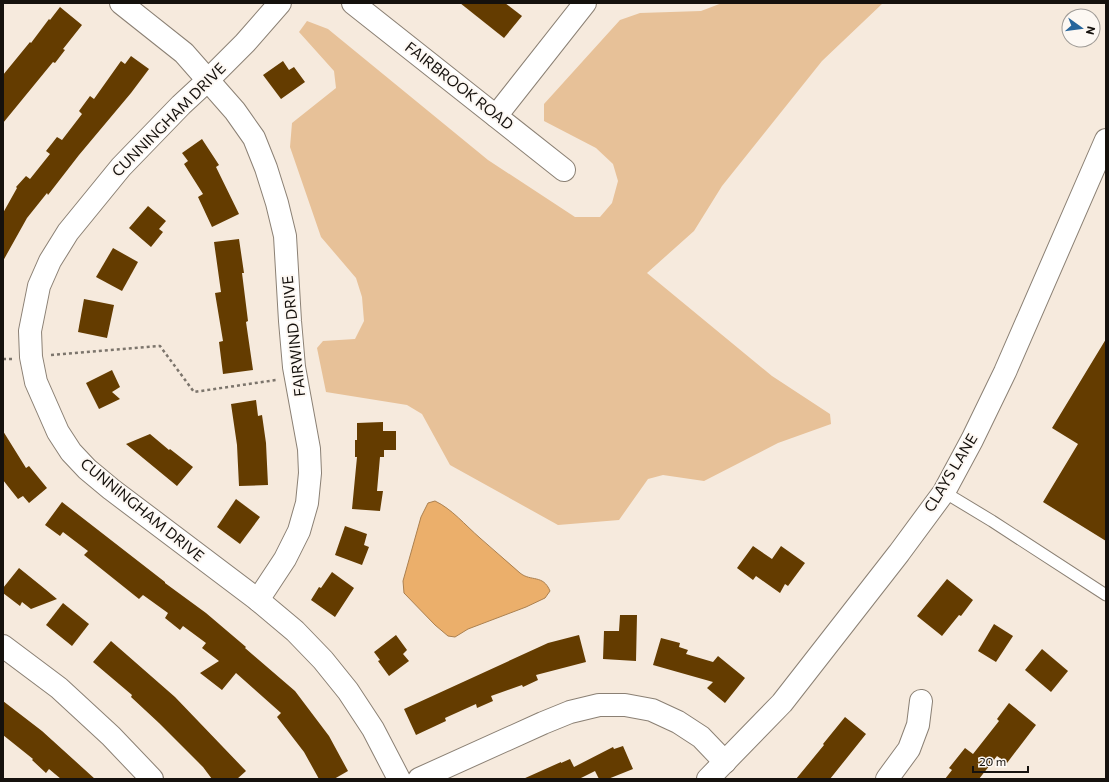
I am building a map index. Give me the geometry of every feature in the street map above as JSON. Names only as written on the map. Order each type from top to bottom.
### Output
[{"type":"street","name":"FAIRWIND DRIVE","points":[[121,3],[184,53],[235,112],[254,138],[278,202],[285,236],[290,321],[296,377],[309,449],[310,473],[307,503],[299,531],[285,559],[258,600]]},
{"type":"street","name":"CUNNINGHAM DRIVE","points":[[280,3],[245,43],[181,105],[121,167],[68,232],[50,261],[39,286],[30,331],[31,357],[36,382],[58,432],[71,452],[86,469],[111,489],[258,600],[295,631],[327,665],[348,692],[373,729],[399,779]]},
{"type":"street","name":"FAIRBROOK ROAD","points":[[353,3],[564,170]]},
{"type":"street","points":[[496,116],[578,6]]},
{"type":"street","name":"CLAYS LANE","points":[[708,779],[782,703],[899,553],[944,492],[972,440],[1005,372],[1106,140]]},
{"type":"street","points":[[3,646],[59,688],[111,736],[152,779]]},
{"type":"street","points":[[887,779],[908,749],[918,725],[921,701]]},
{"type":"street","points":[[418,779],[543,723],[570,712],[598,705],[625,705],[652,710],[678,722],[701,737],[725,762]]},
{"type":"lane","points":[[944,492],[992,521],[1106,595]]},
{"type":"path","points":[[3,359],[160,346],[194,392],[296,377]]},
{"type":"shaded area","points":[[722,3],[883,3],[822,61],[722,186],[694,231],[647,273],[772,376],[830,414],[831,424],[778,443],[704,481],[663,475],[648,479],[619,520],[558,525],[450,465],[422,414],[407,405],[326,392],[317,348],[323,341],[355,339],[364,321],[362,297],[356,278],[321,237],[290,147],[292,123],[336,88],[334,71],[299,32],[307,21],[328,29],[488,160],[575,217],[600,217],[612,203],[618,181],[613,164],[596,148],[544,121],[544,104],[620,20],[640,13],[701,11]]},
{"type":"shaded area","points":[[435,501],[453,513],[524,576],[544,582],[550,591],[545,598],[526,607],[468,629],[455,637],[448,636],[435,625],[404,593],[403,581],[421,517],[428,503]]},
{"type":"building","points":[[460,3],[505,3],[522,16],[504,38]]},
{"type":"building","points":[[60,7],[82,25],[63,49],[65,50],[55,63],[53,62],[3,123],[3,75]]},
{"type":"building","points":[[131,56],[149,69],[48,195],[47,193],[27,218],[3,261],[3,213],[17,188],[16,187],[26,176],[30,179],[50,154],[46,151],[57,137],[62,140],[82,114],[79,111],[90,96],[94,99],[121,61],[125,64]]},
{"type":"building","points":[[283,61],[289,70],[294,67],[305,82],[281,99],[263,75]]},
{"type":"building","points":[[202,139],[219,165],[216,167],[239,214],[212,227],[198,197],[203,194],[184,164],[188,161],[182,153]]},
{"type":"building","points":[[148,206],[166,221],[159,229],[163,232],[151,247],[129,228]]},
{"type":"building","points":[[239,239],[244,273],[242,273],[248,321],[246,322],[253,370],[223,374],[219,342],[223,341],[215,293],[221,292],[214,242]]},
{"type":"building","points":[[113,248],[138,262],[122,291],[96,277]]},
{"type":"building","points":[[84,299],[114,305],[107,338],[78,332]]},
{"type":"building","points":[[1106,339],[1106,541],[1043,502],[1078,444],[1052,428]]},
{"type":"building","points":[[112,370],[120,387],[112,392],[120,399],[99,409],[86,383]]},
{"type":"building","points":[[256,400],[258,416],[262,415],[266,443],[268,485],[239,486],[237,445],[231,404]]},
{"type":"building","points":[[383,422],[383,431],[396,431],[396,450],[384,450],[384,457],[380,457],[377,491],[383,491],[380,511],[352,509],[357,457],[355,457],[355,440],[357,440],[357,423]]},
{"type":"building","points":[[3,431],[26,468],[29,466],[47,488],[29,503],[23,496],[18,499],[3,480]]},
{"type":"building","points":[[150,434],[193,467],[177,486],[126,444]]},
{"type":"building","points":[[236,499],[260,517],[240,544],[217,527]]},
{"type":"building","points":[[62,502],[165,583],[206,613],[295,691],[329,736],[348,771],[334,779],[319,779],[304,752],[277,717],[281,713],[236,673],[222,690],[200,673],[219,661],[202,648],[206,643],[183,626],[180,630],[165,618],[168,613],[143,595],[139,599],[84,555],[88,551],[63,532],[60,536],[45,525]]},
{"type":"building","points":[[345,526],[367,534],[364,545],[369,547],[362,565],[335,555]]},
{"type":"building","points":[[753,546],[772,559],[781,546],[805,563],[788,586],[785,584],[780,593],[756,576],[753,580],[737,568]]},
{"type":"building","points":[[19,568],[57,599],[31,609],[22,602],[20,606],[3,593],[3,588]]},
{"type":"building","points":[[332,572],[354,588],[335,617],[311,600],[319,587],[321,588]]},
{"type":"building","points":[[947,579],[973,600],[961,616],[959,615],[942,636],[917,616]]},
{"type":"building","points":[[63,603],[89,624],[72,646],[46,625]]},
{"type":"building","points":[[620,615],[637,615],[636,661],[603,659],[604,631],[619,631]]},
{"type":"building","points":[[994,624],[1013,636],[996,662],[978,651]]},
{"type":"building","points":[[396,635],[407,650],[403,654],[409,661],[389,676],[378,661],[380,660],[374,652]]},
{"type":"building","points":[[579,635],[586,662],[536,675],[538,680],[523,687],[522,685],[491,696],[493,701],[477,708],[476,704],[445,718],[446,721],[416,735],[404,709],[548,643]]},
{"type":"building","points":[[661,638],[680,643],[679,647],[688,650],[686,654],[713,662],[718,656],[745,678],[725,703],[707,688],[713,682],[653,665]]},
{"type":"building","points":[[111,641],[175,697],[246,771],[237,779],[212,779],[203,767],[131,697],[132,695],[93,662]]},
{"type":"building","points":[[1042,649],[1068,671],[1051,692],[1025,670]]},
{"type":"building","points":[[3,701],[42,731],[95,779],[61,779],[49,769],[46,773],[32,760],[33,759],[3,735]]},
{"type":"building","points":[[1009,703],[1036,725],[1007,763],[997,756],[979,779],[945,779],[952,770],[949,768],[965,748],[973,754],[999,721],[997,719]]},
{"type":"building","points":[[845,717],[866,734],[830,779],[796,779],[824,745],[823,744]]},
{"type":"building","points":[[623,746],[633,769],[608,779],[599,779],[595,771],[579,779],[523,779],[570,759],[574,767],[613,747],[614,749]]}]
